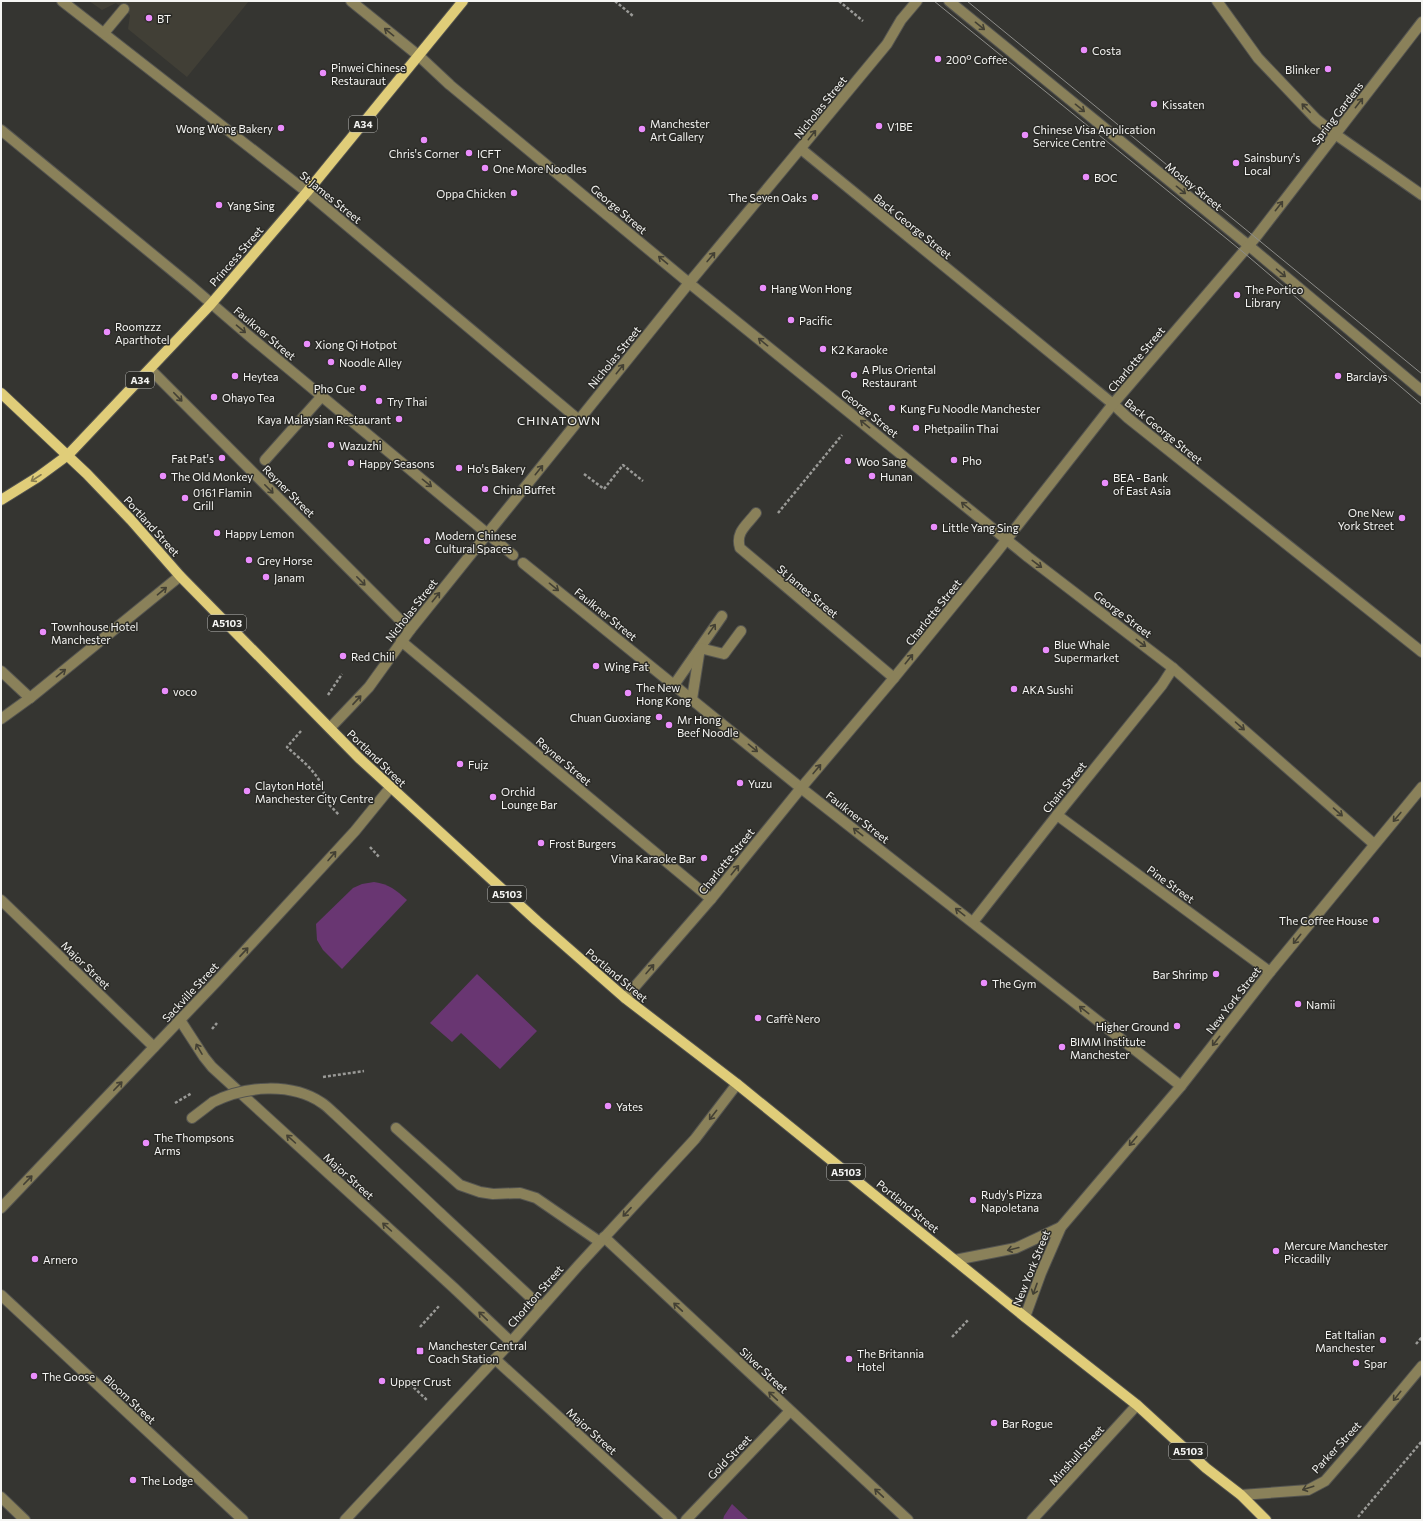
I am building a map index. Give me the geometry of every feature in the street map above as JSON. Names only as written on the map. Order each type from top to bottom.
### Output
[{"type":"main road","name":"Princess Street","points":[[1,500],[38,477],[68,455],[211,304],[307,192],[463,1]]},
{"type":"main road","name":"Portland Street","points":[[1,393],[68,455],[131,520],[180,576],[359,758],[390,788],[625,998],[737,1084],[1025,1318],[1137,1405],[1206,1468],[1241,1495],[1266,1520]]},
{"type":"street","name":"St James Street","points":[[62,1],[307,192],[579,420]]},
{"type":"street","name":"George Street","points":[[351,1],[419,56],[450,84],[690,283],[1007,539],[1173,668],[1374,844]]},
{"type":"street","name":"Nicholas Street","points":[[330,728],[369,687],[401,641],[690,283],[887,44],[901,20],[917,1]]},
{"type":"street","name":"Mosley Street","points":[[949,1],[1248,245],[1422,391]]},
{"type":"street","points":[[1216,1],[1258,58],[1316,119],[1422,195]]},
{"type":"street","points":[[104,34],[124,9]]},
{"type":"street","name":"Spring Gardens","points":[[1256,236],[1422,22]]},
{"type":"street","name":"Faulkner Street","points":[[1,130],[513,555]]},
{"type":"street","name":"Back George Street","points":[[800,149],[1114,404],[1128,418],[1422,652]]},
{"type":"street","name":"Charlotte Street","points":[[625,998],[711,899],[894,678],[1114,404],[1256,236]]},
{"type":"street","name":"Reyner Street","points":[[150,369],[410,630]]},
{"type":"street","points":[[265,460],[322,396]]},
{"type":"street","name":"St James Street","points":[[756,513],[740,533],[738,540],[740,548],[894,678]]},
{"type":"street","name":"Faulkner Street","points":[[523,563],[802,788],[1181,1086]]},
{"type":"street","points":[[1,719],[30,698],[180,576]]},
{"type":"street","points":[[674,685],[722,616]]},
{"type":"street","points":[[700,648],[724,654],[741,631]]},
{"type":"street","name":"Reyner Street","points":[[401,641],[711,899]]},
{"type":"street","points":[[692,699],[700,648]]},
{"type":"street","name":"Chain Street","points":[[973,922],[1162,685],[1173,668]]},
{"type":"street","points":[[1,671],[30,698]]},
{"type":"street","name":"New York Street","points":[[1025,1318],[1041,1273],[1061,1227],[1181,1086],[1270,972],[1422,787]]},
{"type":"street","name":"Sackville Street","points":[[1,1208],[180,1020],[325,864],[390,788]]},
{"type":"street","name":"Pine Street","points":[[1057,815],[1270,972]]},
{"type":"street","name":"Major Street","points":[[1,900],[154,1047]]},
{"type":"street","name":"Major Street","points":[[180,1020],[212,1067],[511,1342]]},
{"type":"street","name":"Chorlton Street","points":[[345,1520],[511,1342],[541,1307],[695,1139],[737,1084]]},
{"type":"street","points":[[192,1118],[212,1102],[224,1096],[258,1089],[291,1091],[306,1095],[322,1103],[541,1307]]},
{"type":"street","name":"Silver Street","points":[[396,1128],[460,1185],[480,1192],[493,1194],[520,1193],[529,1195],[602,1240],[908,1520]]},
{"type":"street","name":"New York Street","points":[[955,1260],[1016,1248],[1061,1227]]},
{"type":"street","name":"Bloom Street","points":[[1,1295],[243,1520]]},
{"type":"street","name":"Major Street","points":[[495,1359],[672,1520]]},
{"type":"street","name":"Parker Street","points":[[1241,1495],[1308,1490],[1325,1481],[1422,1366]]},
{"type":"street","name":"Minshull Street","points":[[1032,1520],[1137,1405]]},
{"type":"street","name":"Gold Street","points":[[686,1520],[790,1411]]},
{"type":"street","points":[[1,1497],[25,1520]]},
{"type":"path","points":[[615,1],[633,16]]},
{"type":"path","points":[[839,1],[863,21]]},
{"type":"path","points":[[774,517],[857,418]]},
{"type":"path","points":[[584,474],[604,489],[623,465],[643,481]]},
{"type":"path","points":[[288,746],[318,779],[323,788],[324,799]]},
{"type":"path","points":[[420,1327],[444,1299]]},
{"type":"path","points":[[952,1337],[969,1319]]},
{"type":"path","points":[[1358,1517],[1422,1441]]},
{"type":"shaded area","points":[[89,1],[249,1],[187,77],[128,29],[130,15],[116,3],[102,10]]},
{"type":"shaded area","points":[[374,882],[384,884],[392,888],[407,900],[342,969],[323,950],[317,940],[316,924],[353,888],[362,884]]},
{"type":"shaded area","points":[[477,974],[537,1031],[500,1069],[461,1033],[452,1042],[430,1023]]},
{"type":"shaded area","points":[[732,1504],[749,1520],[723,1520]]},
{"type":"tram line","points":[[934,1],[1243,252],[1422,405]]},
{"type":"tram line","points":[[967,1],[1422,374]]},
{"type":"place","name":"BT","points":[[149,18]]},
{"type":"place","name":"Costa","points":[[1084,50]]},
{"type":"place","name":"200° Coffee","points":[[938,59]]},
{"type":"place","name":"Blinker","points":[[1328,69]]},
{"type":"place","name":"Pinwei Chinese Restauraut","points":[[323,73]]},
{"type":"place","name":"Kissaten","points":[[1154,104]]},
{"type":"place","name":"V1BE","points":[[879,126]]},
{"type":"place","name":"Wong Wong Bakery","points":[[281,128]]},
{"type":"place","name":"Manchester Art Gallery","points":[[642,129]]},
{"type":"place","name":"Chinese Visa Application Service Centre","points":[[1025,135]]},
{"type":"place","name":"Chris's Corner","points":[[424,140]]},
{"type":"place","name":"ICFT","points":[[469,153]]},
{"type":"place","name":"Sainsbury's Local","points":[[1236,163]]},
{"type":"place","name":"One More Noodles","points":[[485,168]]},
{"type":"place","name":"BOC","points":[[1086,177]]},
{"type":"place","name":"Oppa Chicken","points":[[514,193]]},
{"type":"place","name":"The Seven Oaks","points":[[815,197]]},
{"type":"place","name":"Yang Sing","points":[[219,205]]},
{"type":"place","name":"Hang Won Hong","points":[[763,288]]},
{"type":"place","name":"The Portico Library","points":[[1237,295]]},
{"type":"place","name":"Pacific","points":[[791,320]]},
{"type":"place","name":"Roomzzz Aparthotel","points":[[107,332]]},
{"type":"place","name":"Xiong Qi Hotpot","points":[[307,344]]},
{"type":"place","name":"K2 Karaoke","points":[[823,349]]},
{"type":"place","name":"Noodle Alley","points":[[331,362]]},
{"type":"place","name":"A Plus Oriental Restaurant","points":[[854,375]]},
{"type":"place","name":"Heytea","points":[[235,376]]},
{"type":"place","name":"Barclays","points":[[1338,376]]},
{"type":"place","name":"Pho Cue","points":[[363,388]]},
{"type":"place","name":"Ohayo Tea","points":[[214,397]]},
{"type":"place","name":"Try Thai","points":[[379,401]]},
{"type":"place","name":"Kung Fu Noodle Manchester","points":[[892,408]]},
{"type":"place","name":"Kaya Malaysian Restaurant","points":[[399,419]]},
{"type":"place","name":"Phetpailin Thai","points":[[916,428]]},
{"type":"place","name":"Wazuzhi","points":[[331,445]]},
{"type":"place","name":"Fat Pat's","points":[[222,458]]},
{"type":"place","name":"Pho","points":[[954,460]]},
{"type":"place","name":"Woo Sang","points":[[848,461]]},
{"type":"place","name":"Happy Seasons","points":[[351,463]]},
{"type":"place","name":"Ho's Bakery","points":[[459,468]]},
{"type":"place","name":"The Old Monkey","points":[[163,476]]},
{"type":"place","name":"Hunan","points":[[872,476]]},
{"type":"place","name":"BEA - Bank of East Asia","points":[[1105,483]]},
{"type":"place","name":"China Buffet","points":[[485,489]]},
{"type":"place","name":"0161 Flamin Grill","points":[[185,498]]},
{"type":"place","name":"One New York Street","points":[[1402,518]]},
{"type":"place","name":"Little Yang Sing","points":[[934,527]]},
{"type":"place","name":"Happy Lemon","points":[[217,533]]},
{"type":"place","name":"Modern Chinese Cultural Spaces","points":[[427,541]]},
{"type":"place","name":"Grey Horse","points":[[249,560]]},
{"type":"place","name":"Janam","points":[[266,577]]},
{"type":"place","name":"Townhouse Hotel Manchester","points":[[43,632]]},
{"type":"place","name":"Blue Whale Supermarket","points":[[1046,650]]},
{"type":"place","name":"Red Chili","points":[[343,656]]},
{"type":"place","name":"Wing Fat","points":[[596,666]]},
{"type":"place","name":"AKA Sushi","points":[[1014,689]]},
{"type":"place","name":"voco","points":[[165,691]]},
{"type":"place","name":"The New Hong Kong","points":[[628,693]]},
{"type":"place","name":"Chuan Guoxiang","points":[[659,717]]},
{"type":"place","name":"Mr Hong Beef Noodle","points":[[669,725]]},
{"type":"place","name":"Fujz","points":[[460,764]]},
{"type":"place","name":"Yuzu","points":[[740,783]]},
{"type":"place","name":"Clayton Hotel Manchester City Centre","points":[[247,791]]},
{"type":"place","name":"Orchid Lounge Bar","points":[[493,797]]},
{"type":"place","name":"Frost Burgers","points":[[541,843]]},
{"type":"place","name":"Vina Karaoke Bar","points":[[704,858]]},
{"type":"place","name":"The Coffee House","points":[[1376,920]]},
{"type":"place","name":"Bar Shrimp","points":[[1216,974]]},
{"type":"place","name":"The Gym","points":[[984,983]]},
{"type":"place","name":"Namii","points":[[1298,1004]]},
{"type":"place","name":"Caffè Nero","points":[[758,1018]]},
{"type":"place","name":"Higher Ground","points":[[1177,1026]]},
{"type":"place","name":"BIMM Institute Manchester","points":[[1062,1047]]},
{"type":"place","name":"Yates","points":[[608,1106]]},
{"type":"place","name":"The Thompsons Arms","points":[[146,1143]]},
{"type":"place","name":"Rudy's Pizza Napoletana","points":[[973,1200]]},
{"type":"place","name":"Mercure Manchester Piccadilly","points":[[1276,1251]]},
{"type":"place","name":"Arnero","points":[[35,1259]]},
{"type":"place","name":"Eat Italian Manchester","points":[[1383,1340]]},
{"type":"place","name":"Manchester Central Coach Station","points":[[420,1351]]},
{"type":"place","name":"The Britannia Hotel","points":[[849,1359]]},
{"type":"place","name":"Spar","points":[[1356,1363]]},
{"type":"place","name":"The Goose","points":[[34,1376]]},
{"type":"place","name":"Upper Crust","points":[[382,1381]]},
{"type":"place","name":"Bar Rogue","points":[[994,1423]]},
{"type":"place","name":"The Lodge","points":[[133,1480]]},
{"type":"district","name":"CHINATOWN","points":[[559,420]]}]
